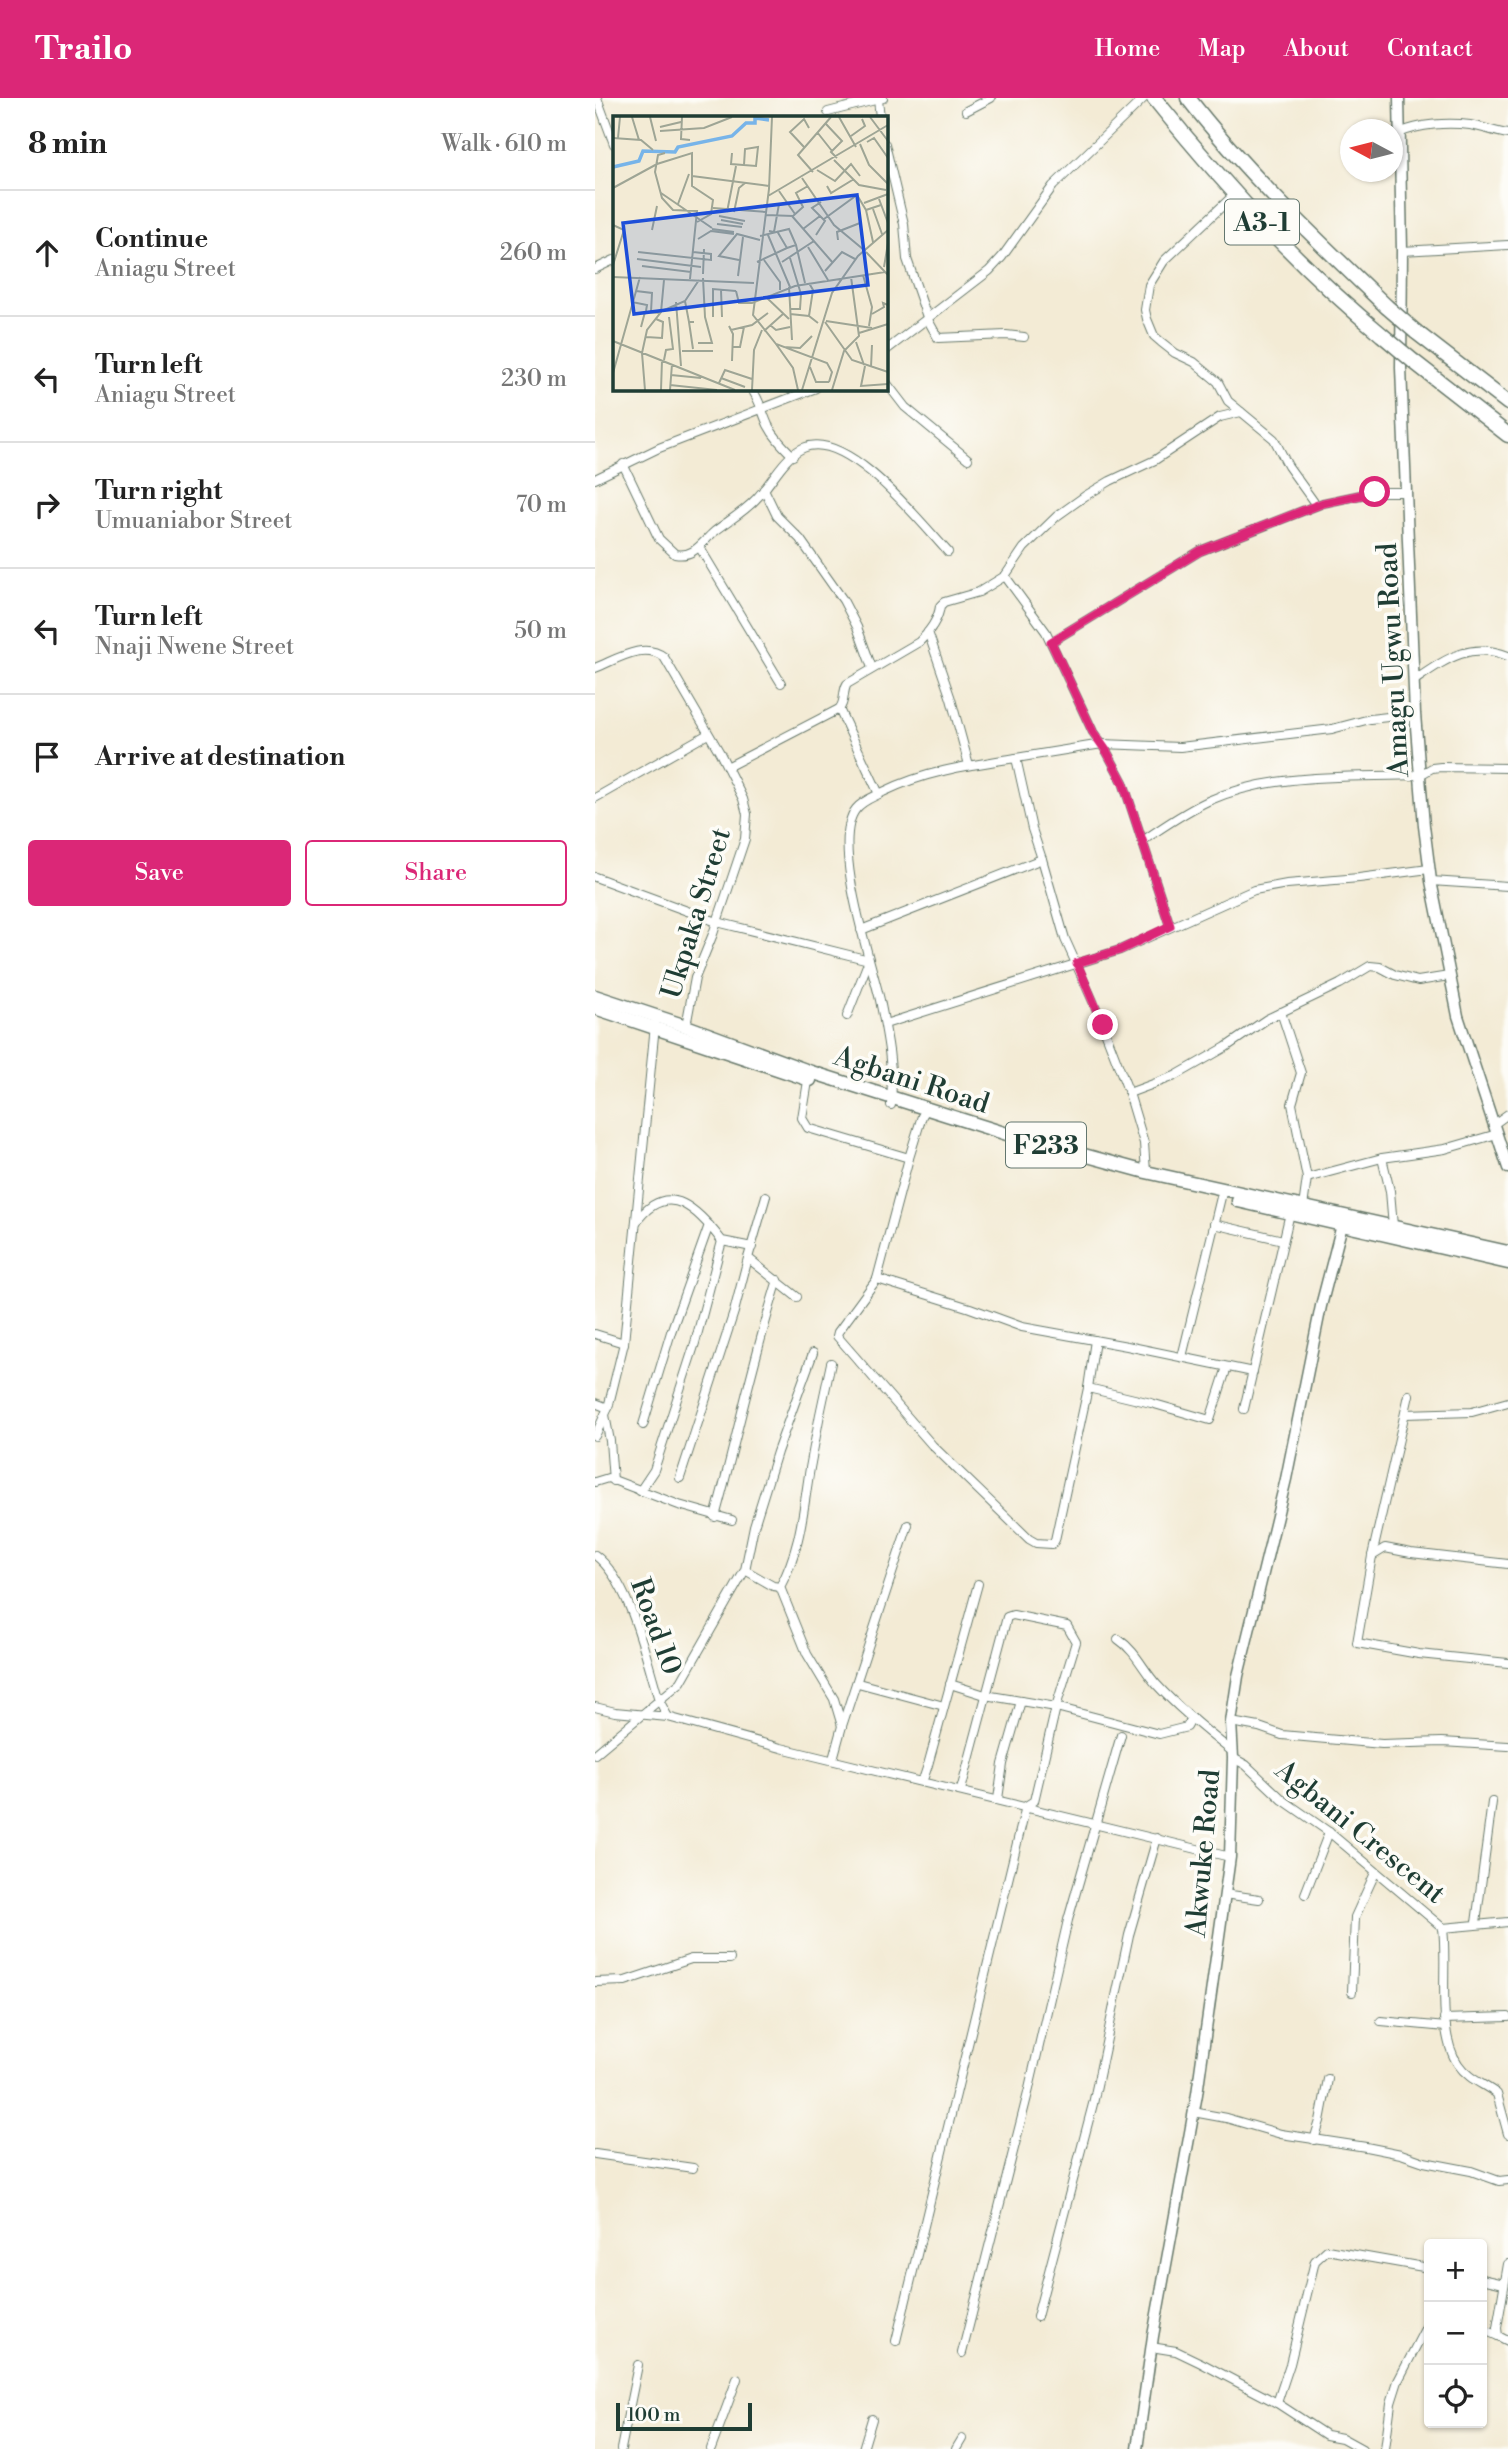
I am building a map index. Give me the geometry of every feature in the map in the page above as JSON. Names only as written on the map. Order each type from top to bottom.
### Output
[{"type":"highway","name":"A3-1","points":[[1154,98],[1235,194],[1316,278],[1413,361],[1508,435]]},
{"type":"highway","name":"A3-1","points":[[1188,98],[1256,177],[1324,247],[1416,332],[1508,403]]},
{"type":"main road","name":"Amagu Ugwu Road","points":[[1398,98],[1399,119]]},
{"type":"main road","name":"Amagu Ugwu Road","points":[[1400,182],[1401,368],[1415,714],[1429,869],[1458,1016],[1508,1168]]},
{"type":"main road","name":"Agbani Road","points":[[595,996],[657,1022],[809,1075],[1075,1161],[1222,1193],[1303,1207],[1508,1263]]},
{"type":"main road","name":"Agbani Road","points":[[595,1008],[686,1026],[809,1075]]},
{"type":"main road","name":"Agbani Road","points":[[924,1112],[1290,1213],[1393,1226],[1508,1252]]},
{"type":"main road","name":"Akwuke Road","points":[[1137,2449],[1151,2347],[1207,2029],[1230,1857],[1233,1755],[1231,1723],[1238,1676],[1286,1479],[1321,1307],[1344,1220]]},
{"type":"street","points":[[597,98],[613,141]]},
{"type":"street","points":[[966,111],[991,98]]},
{"type":"street","points":[[887,350],[989,271],[1053,186],[1144,98]]},
{"type":"street","points":[[828,112],[880,99]]},
{"type":"street","points":[[1403,131],[1414,127],[1471,125],[1508,134]]},
{"type":"street","points":[[887,152],[904,224],[907,259],[928,320],[938,338],[1006,335],[1024,337]]},
{"type":"street","points":[[1235,194],[1164,261],[1149,285],[1145,310],[1154,336],[1175,353],[1194,362],[1218,382],[1223,387],[1226,398],[1274,439],[1316,505]]},
{"type":"street","points":[[1402,251],[1508,244]]},
{"type":"street","points":[[595,269],[613,260]]},
{"type":"street","points":[[887,384],[905,407],[968,459]]},
{"type":"street","points":[[752,390],[775,437],[793,456]]},
{"type":"street","points":[[595,479],[659,448],[811,390]]},
{"type":"street","points":[[1220,417],[1226,398]]},
{"type":"street","points":[[727,767],[839,709],[844,701],[843,690],[847,684],[919,642],[928,632],[944,602],[979,592],[1005,576],[1024,548],[1058,516],[1085,496],[1155,460],[1220,417],[1241,412]]},
{"type":"street","points":[[623,464],[664,545],[679,555],[700,548],[714,532],[757,498],[802,448],[816,445],[845,452],[884,484],[948,552]]},
{"type":"street","points":[[764,489],[777,516],[800,539],[843,600],[857,627],[872,668]]},
{"type":"street","points":[[1051,642],[1200,551],[1316,505],[1353,495],[1406,492]]},
{"type":"street","points":[[700,548],[781,683]]},
{"type":"street","points":[[1005,576],[1051,642],[1093,732],[1123,782],[1170,926]]},
{"type":"street","points":[[928,632],[951,699],[969,765]]},
{"type":"street","name":"Ukpaka Street","points":[[596,665],[644,650],[660,654],[674,673],[727,767],[745,805],[747,824],[743,847],[692,988],[686,1026]]},
{"type":"street","points":[[1415,680],[1464,653],[1487,650],[1508,656]]},
{"type":"street","points":[[839,709],[879,794]]},
{"type":"street","points":[[892,1101],[885,1024],[849,873],[849,832],[854,811],[862,802],[920,777],[1063,748],[1102,744],[1180,747],[1332,729],[1370,719],[1415,714]]},
{"type":"street","points":[[595,798],[708,734]]},
{"type":"street","points":[[1016,758],[1032,829],[1065,939],[1129,1093],[1144,1143],[1146,1172]]},
{"type":"street","points":[[1143,840],[1208,801],[1262,785],[1313,779],[1420,775],[1432,768],[1508,768]]},
{"type":"street","points":[[862,930],[1042,859]]},
{"type":"street","points":[[885,1024],[1120,950],[1233,898],[1269,886],[1429,869]]},
{"type":"street","points":[[595,877],[717,922],[869,960]]},
{"type":"street","points":[[1431,881],[1508,886]]},
{"type":"street","points":[[848,1016],[869,960]]},
{"type":"street","points":[[1129,1093],[1175,1076],[1281,1012],[1340,984],[1370,966],[1380,967],[1410,980],[1449,976]]},
{"type":"street","points":[[1281,1012],[1301,1073],[1292,1104],[1307,1178],[1303,1207]]},
{"type":"street","points":[[595,1436],[607,1411],[624,1343],[657,1022]]},
{"type":"street","points":[[809,1075],[802,1118],[808,1128],[909,1158]]},
{"type":"street","points":[[924,1112],[877,1279],[838,1332],[839,1341],[932,1445],[1036,1544],[1052,1544],[1055,1540],[1088,1388],[1095,1340]]},
{"type":"street","points":[[1307,1178],[1382,1158],[1445,1149],[1496,1129],[1508,1114]]},
{"type":"street","points":[[1382,1158],[1393,1205],[1393,1226]]},
{"type":"street","points":[[1182,1357],[1222,1193]]},
{"type":"street","points":[[680,1478],[734,1312],[766,1196]]},
{"type":"street","points":[[637,1221],[647,1208],[662,1202],[678,1201],[693,1208],[722,1241],[752,1247]]},
{"type":"street","points":[[1244,1409],[1290,1213]]},
{"type":"street","points":[[1214,1224],[1283,1240]]},
{"type":"street","points":[[643,1425],[670,1332],[709,1225]]},
{"type":"street","points":[[640,1491],[654,1470],[695,1343],[722,1241]]},
{"type":"street","points":[[748,1258],[797,1297]]},
{"type":"street","points":[[877,1279],[1022,1327],[1253,1372]]},
{"type":"street","points":[[715,1517],[739,1429],[759,1339],[778,1280]]},
{"type":"street","points":[[595,1334],[624,1343]]},
{"type":"street","points":[[595,1754],[681,1682],[745,1570],[754,1527],[777,1452],[813,1353]]},
{"type":"street","points":[[831,1363],[810,1471],[804,1522],[789,1570],[780,1587],[807,1654],[834,1699],[842,1726]]},
{"type":"street","points":[[1088,1388],[1210,1420],[1227,1367]]},
{"type":"street","points":[[1409,1395],[1372,1556],[1357,1643],[1419,1654],[1508,1662]]},
{"type":"street","points":[[1405,1414],[1472,1412],[1508,1402]]},
{"type":"street","points":[[595,1403],[607,1411]]},
{"type":"street","points":[[607,1411],[613,1481]]},
{"type":"street","points":[[595,1482],[608,1478],[715,1517],[731,1520]]},
{"type":"street","points":[[833,1759],[908,1525]]},
{"type":"street","points":[[1372,1556],[1385,1548],[1508,1564]]},
{"type":"street","name":"Road 10","points":[[595,1555],[608,1566],[621,1586],[659,1700],[668,1717]]},
{"type":"street","points":[[745,1570],[773,1586],[780,1587]]},
{"type":"street","points":[[925,1780],[978,1584]]},
{"type":"street","points":[[896,2341],[1026,1806],[1034,1801],[1056,1707],[1076,1642],[1067,1626],[1013,1615],[1007,1617],[961,1790]]},
{"type":"street","name":"Agbani Crescent","points":[[1118,1639],[1140,1660],[1154,1682],[1283,1800],[1329,1832],[1443,1928],[1446,1960],[1445,2023],[1458,2064],[1473,2080],[1497,2095],[1508,2134]]},
{"type":"street","points":[[857,1683],[944,1706]]},
{"type":"street","points":[[950,1684],[985,1695],[1056,1707],[1159,1734],[1187,1727],[1192,1718]]},
{"type":"street","points":[[998,1799],[1003,1764],[1021,1701]]},
{"type":"street","points":[[595,1707],[615,1712],[668,1717],[781,1748],[925,1780],[1230,1857]]},
{"type":"street","points":[[1231,1723],[1259,1727],[1282,1735],[1382,1744],[1442,1742],[1508,1746]]},
{"type":"street","points":[[962,2353],[1029,2089],[1067,1920],[1121,1735]]},
{"type":"street","points":[[1476,1923],[1492,1802]]},
{"type":"street","points":[[1305,1894],[1329,1832]]},
{"type":"street","points":[[1037,2317],[1093,2104],[1129,1935],[1157,1838]]},
{"type":"street","points":[[1352,1992],[1355,1917],[1375,1873]]},
{"type":"street","points":[[1224,1894],[1259,1899]]},
{"type":"street","points":[[1443,1928],[1508,1922]]},
{"type":"street","points":[[595,1982],[625,1981],[691,1959],[730,1959]]},
{"type":"street","points":[[1381,2021],[1445,2023],[1508,2017]]},
{"type":"street","points":[[1314,2140],[1328,2079]]},
{"type":"street","points":[[1192,2112],[1314,2140],[1389,2152],[1471,2171],[1499,2181],[1508,2180]]},
{"type":"street","points":[[595,2154],[693,2168]]},
{"type":"street","points":[[1277,2403],[1290,2364],[1315,2261],[1327,2250],[1424,2267]]},
{"type":"street","points":[[1498,2336],[1508,2264]]},
{"type":"street","points":[[1487,2280],[1504,2284]]},
{"type":"street","points":[[1385,2449],[1391,2403],[1398,2381],[1424,2331]]},
{"type":"street","points":[[1487,2331],[1508,2341]]},
{"type":"street","points":[[1151,2347],[1176,2351],[1277,2403],[1326,2435],[1342,2438],[1362,2449]]},
{"type":"street","points":[[621,2449],[638,2365]]},
{"type":"street","points":[[711,2449],[737,2379]]},
{"type":"street","points":[[863,2449],[872,2419]]},
{"type":"street","points":[[956,2449],[962,2438]]},
{"type":"route","points":[[1103,1025],[1077,963],[1120,950],[1170,926],[1123,782],[1093,732],[1051,642],[1200,551],[1323,503],[1375,492]]}]
